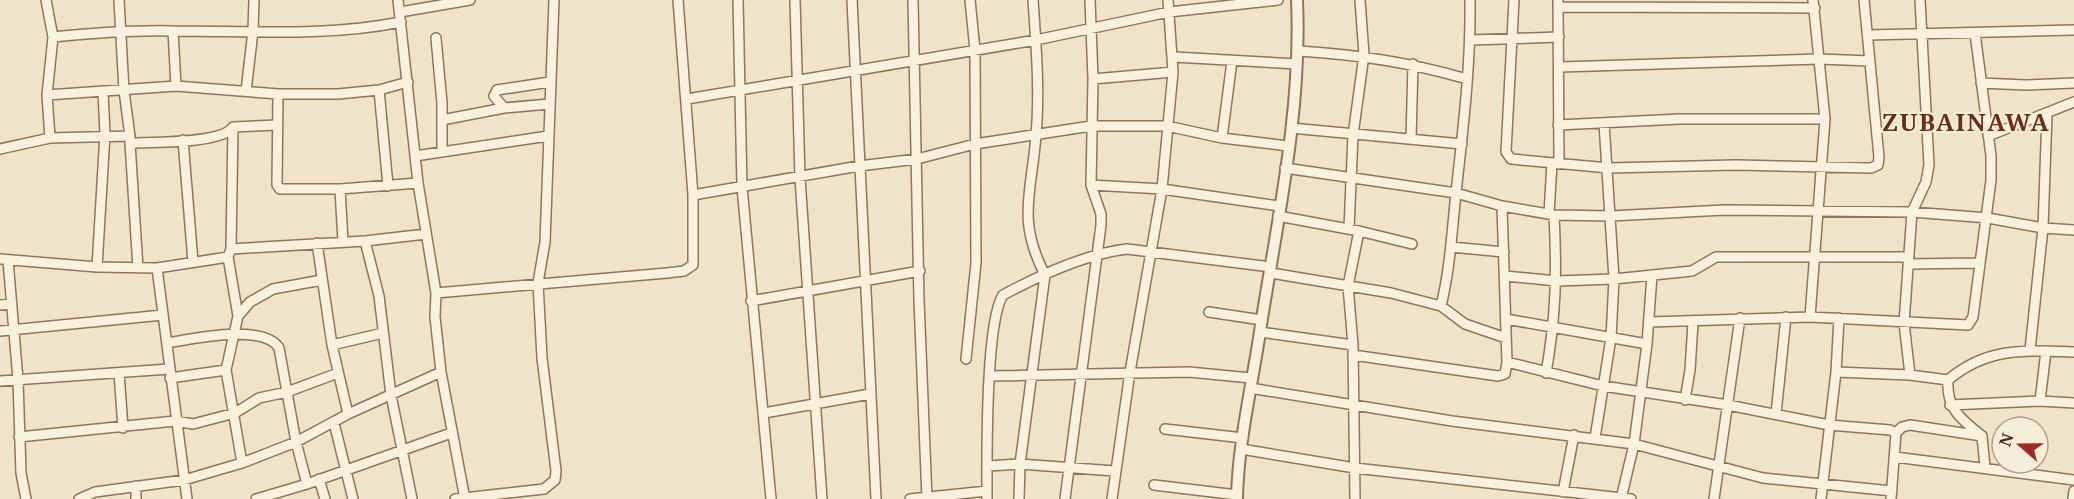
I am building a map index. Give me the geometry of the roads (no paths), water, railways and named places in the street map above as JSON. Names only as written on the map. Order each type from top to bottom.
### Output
[{"type":"street","points":[[46,0],[53,36],[47,95],[50,138]]},
{"type":"street","points":[[119,0],[138,268]]},
{"type":"street","points":[[246,91],[253,32],[254,0]]},
{"type":"street","points":[[398,0],[417,183],[436,293],[435,317],[441,372],[462,498],[544,489],[555,480],[556,471],[542,358],[538,283],[545,242],[554,0]]},
{"type":"street","points":[[400,12],[470,0]]},
{"type":"street","points":[[436,293],[684,271],[693,265],[695,256],[693,195],[678,0]]},
{"type":"street","points":[[738,0],[742,187],[751,301],[765,413],[771,499]]},
{"type":"street","points":[[795,0],[807,291],[822,499]]},
{"type":"street","points":[[852,0],[876,499]]},
{"type":"street","points":[[913,0],[920,272],[918,300],[927,498]]},
{"type":"street","points":[[966,359],[976,263],[975,50],[970,0]]},
{"type":"street","points":[[1019,499],[1020,464],[1045,275],[1032,250],[1028,232],[1027,198],[1036,134],[1036,40],[1033,0]]},
{"type":"street","points":[[1065,499],[1101,214],[1091,185],[1093,79],[1090,0]]},
{"type":"street","points":[[1112,499],[1130,372],[1162,189],[1174,57],[1168,0]]},
{"type":"street","points":[[687,99],[1036,40],[1169,12],[1278,0]]},
{"type":"street","points":[[1154,485],[1237,497],[1250,383],[1271,270],[1291,128],[1299,51],[1297,0]]},
{"type":"street","points":[[1355,499],[1353,345],[1348,286],[1354,230],[1353,135],[1364,55],[1360,0]]},
{"type":"street","points":[[1441,306],[1451,248],[1462,144],[1471,40],[1470,0]]},
{"type":"street","points":[[1514,0],[1506,155],[1511,159],[1609,168],[1822,165],[1871,168],[1878,165],[1864,0]]},
{"type":"street","points":[[1910,375],[1904,323],[1912,213],[1926,182],[1929,165],[1920,0]]},
{"type":"street","points":[[1546,373],[1554,329],[1557,281],[1551,215],[1556,164],[1560,67],[1558,3],[1814,4],[1825,119],[1810,317]]},
{"type":"street","points":[[53,36],[122,31],[359,30],[401,22]]},
{"type":"street","points":[[1868,35],[2074,30]]},
{"type":"street","points":[[173,31],[176,86]]},
{"type":"street","points":[[1649,322],[1693,323],[1740,318],[1810,317],[1968,325],[1973,317],[1979,263],[1988,218],[1991,180],[1975,33]]},
{"type":"street","points":[[1471,40],[1559,37]]},
{"type":"street","points":[[436,38],[442,151]]},
{"type":"street","points":[[1299,51],[1364,55],[1413,64],[1467,79]]},
{"type":"street","points":[[1174,57],[1297,64]]},
{"type":"street","points":[[1560,67],[1820,59],[1870,61]]},
{"type":"street","points":[[1222,138],[1232,61]]},
{"type":"street","points":[[1411,139],[1413,64]]},
{"type":"street","points":[[1093,79],[1173,72]]},
{"type":"street","points":[[47,95],[176,86],[278,94],[338,94],[379,90],[408,82]]},
{"type":"street","points":[[504,108],[494,96],[497,90],[550,82]]},
{"type":"street","points":[[1981,83],[2025,85],[2074,83]]},
{"type":"street","points":[[379,90],[388,186]]},
{"type":"street","points":[[97,267],[105,134],[103,92]]},
{"type":"street","points":[[278,94],[277,185],[280,189],[340,189],[417,183]]},
{"type":"street","points":[[1988,136],[2074,102]]},
{"type":"street","points":[[442,120],[504,108],[549,104]]},
{"type":"street","points":[[2030,350],[2043,228],[2048,114]]},
{"type":"street","points":[[1558,125],[1680,119],[1825,119]]},
{"type":"street","points":[[1595,438],[1611,338],[1614,279],[1609,168],[1604,123]]},
{"type":"street","points":[[0,148],[50,138],[105,134],[130,139],[183,140],[224,135],[233,127],[277,126]]},
{"type":"street","points":[[693,195],[801,178],[859,166],[917,159],[975,144],[1091,126],[1167,126],[1222,138],[1288,146]]},
{"type":"street","points":[[233,127],[230,253],[238,316],[226,370],[242,463]]},
{"type":"street","points":[[1291,128],[1462,144]]},
{"type":"street","points":[[415,156],[548,136]]},
{"type":"street","points":[[183,140],[193,262]]},
{"type":"street","points":[[1285,168],[1352,180],[1456,193],[1502,206],[1551,215],[1611,216],[1725,210],[1912,213],[1988,218],[2043,228],[2074,230]]},
{"type":"street","points":[[1091,185],[1162,189],[1279,211],[1412,244]]},
{"type":"street","points":[[340,189],[343,242]]},
{"type":"street","points":[[1353,355],[1498,376],[1506,372],[1502,206]]},
{"type":"street","points":[[26,499],[21,473],[18,380],[12,304],[4,259],[97,267],[157,268],[230,253],[426,234]]},
{"type":"street","points":[[365,241],[380,296],[391,395],[412,499]]},
{"type":"street","points":[[318,243],[332,345],[348,414]]},
{"type":"street","points":[[1451,248],[1504,252]]},
{"type":"street","points":[[910,499],[987,495],[990,376],[998,302],[1003,295],[1045,275],[1096,256],[1126,249],[1152,250],[1271,270],[1441,306],[1465,324],[1506,338]]},
{"type":"street","points":[[1505,276],[1557,281],[1614,279],[1698,269],[1716,257],[1815,256],[1979,263]]},
{"type":"street","points":[[157,268],[175,421],[187,499]]},
{"type":"street","points":[[751,301],[920,272]]},
{"type":"street","points":[[1166,429],[1355,468],[1567,494],[1625,498],[1647,344],[1652,275]]},
{"type":"street","points":[[238,316],[250,302],[273,289],[322,279]]},
{"type":"street","points":[[0,306],[12,304]]},
{"type":"street","points":[[1209,312],[1262,320]]},
{"type":"street","points":[[0,331],[163,315]]},
{"type":"street","points":[[1776,414],[1786,317]]},
{"type":"street","points":[[1714,499],[1740,318]]},
{"type":"street","points":[[1821,499],[1836,372],[1839,318]]},
{"type":"street","points":[[1506,319],[1647,344]]},
{"type":"street","points":[[1685,400],[1690,370],[1693,323]]},
{"type":"street","points":[[1260,332],[1353,345]]},
{"type":"street","points":[[167,343],[234,333],[276,342],[307,484]]},
{"type":"street","points":[[332,345],[383,333]]},
{"type":"street","points":[[1836,372],[1910,375],[1948,380],[1979,359],[2030,350],[2074,352]]},
{"type":"street","points":[[2040,401],[2046,351]]},
{"type":"street","points":[[1507,362],[1603,386],[1728,405],[1829,425],[1890,430],[1896,433]]},
{"type":"street","points":[[0,381],[119,373],[226,370]]},
{"type":"street","points":[[79,499],[95,492],[184,480],[242,463],[296,442],[348,414],[441,372]]},
{"type":"street","points":[[990,376],[1189,372],[1452,421],[1634,444],[1763,478],[1892,495],[1896,433],[1902,427],[1910,425],[1982,436]]},
{"type":"street","points":[[119,373],[123,428]]},
{"type":"street","points":[[19,436],[123,428],[175,421],[193,424],[235,413],[259,398],[287,392],[338,373]]},
{"type":"street","points":[[1948,380],[1950,405],[1959,418],[1982,436],[1985,467]]},
{"type":"street","points":[[765,413],[870,394]]},
{"type":"street","points":[[1950,405],[2040,401],[2074,403]]},
{"type":"street","points":[[334,423],[353,499]]},
{"type":"street","points":[[255,499],[307,484],[403,448],[452,433]]},
{"type":"street","points":[[1567,494],[1574,435]]},
{"type":"street","points":[[1895,458],[1985,467],[2074,480]]},
{"type":"street","points":[[988,466],[1020,464],[1115,471]]},
{"type":"street","points":[[319,479],[325,499]]},
{"type":"street","points":[[136,486],[136,499]]},
{"type":"street","points":[[2073,499],[2074,491]]},
{"type":"district","name":"ZUBAINAWA","points":[[1966,121]]}]
